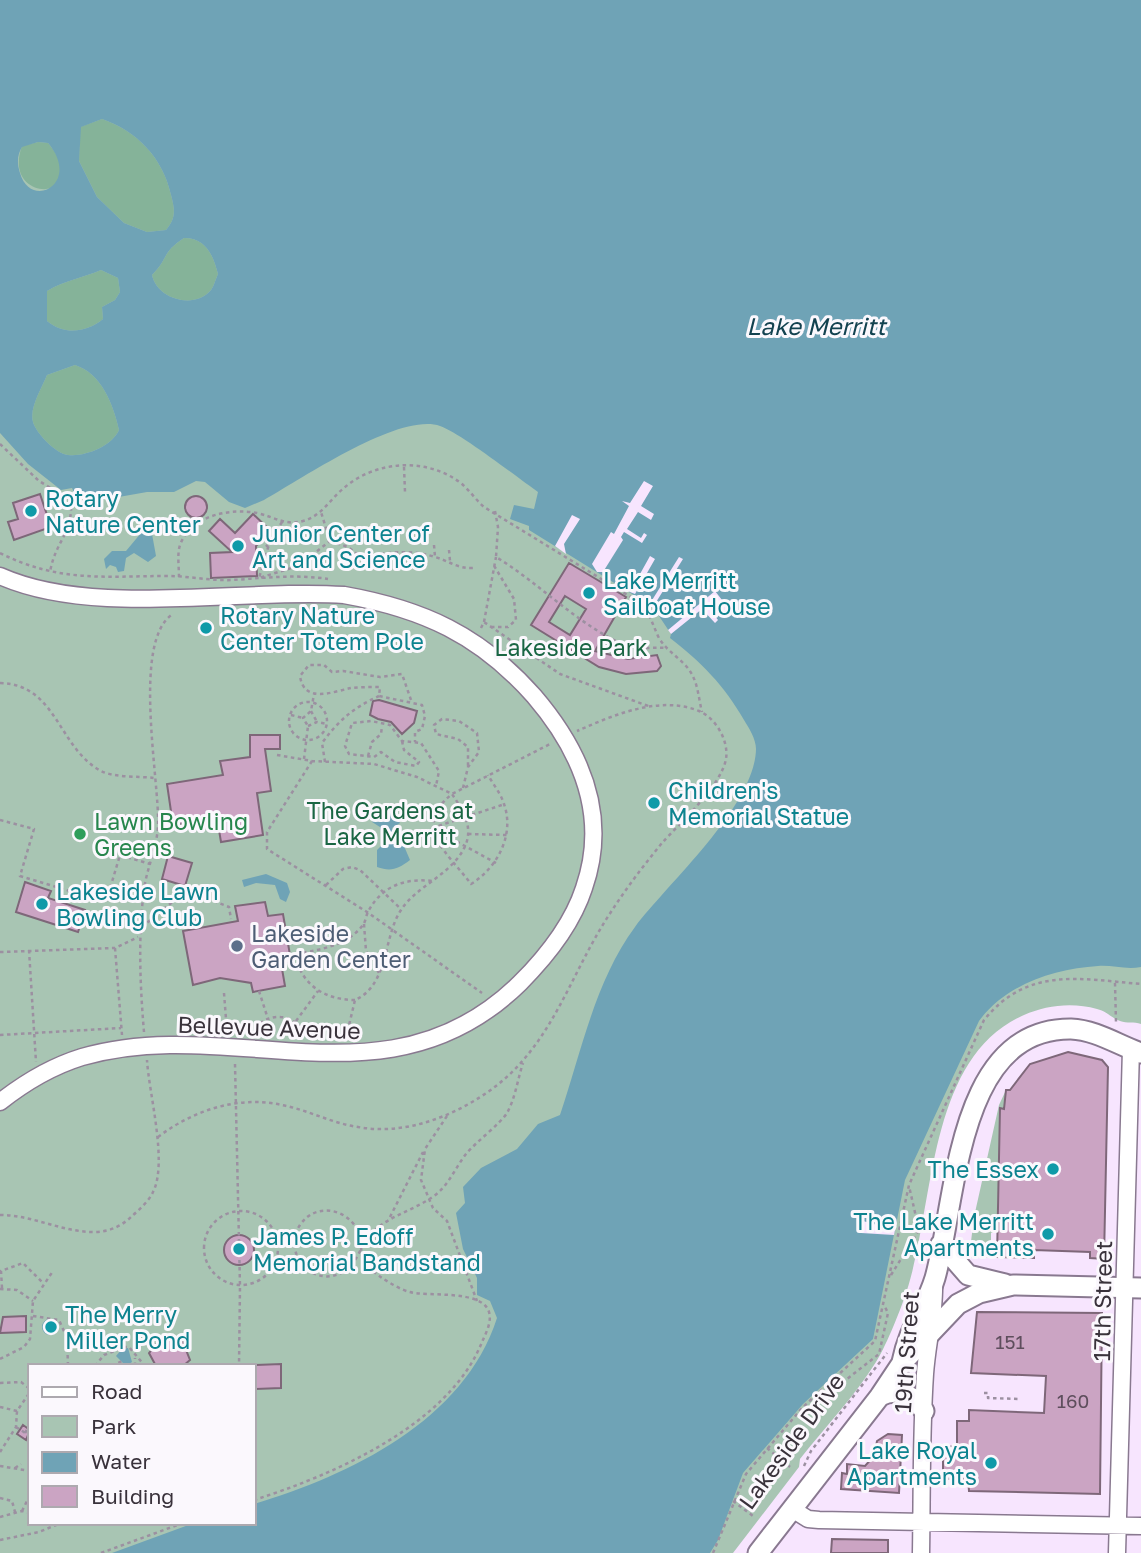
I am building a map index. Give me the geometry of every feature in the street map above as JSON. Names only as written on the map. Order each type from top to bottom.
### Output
[{"type":"street","name":"Bellevue Avenue","points":[[0,576],[48,592],[131,597],[344,595],[372,600],[430,618],[479,644],[503,665],[565,737],[587,786],[595,838],[592,868],[567,926],[536,966],[496,1004],[433,1039],[407,1047],[368,1053],[282,1052],[203,1046],[123,1048],[80,1057],[38,1077],[0,1102]]},
{"type":"street","name":"Lakeside Drive","points":[[758,1553],[880,1396],[893,1360],[934,1280],[967,1130],[985,1083],[1002,1058],[1013,1048],[1036,1036],[1071,1029],[1100,1036],[1136,1051]]},
{"type":"street","name":"17th Street","points":[[1117,1553],[1133,1288],[1136,1051]]},
{"type":"street","points":[[942,1244],[968,1275],[1013,1285],[1133,1288]]},
{"type":"street","name":"19th Street","points":[[920,1553],[924,1411],[930,1329],[935,1308],[934,1280]]},
{"type":"street","name":"Lakeside Drive","points":[[893,1360],[958,1304],[979,1293],[1013,1285]]},
{"type":"street","points":[[880,1396],[904,1393],[916,1400],[924,1411]]},
{"type":"street","points":[[792,1508],[808,1520],[1141,1526]]},
{"type":"path","points":[[0,444],[39,481],[71,500],[72,522],[55,549],[48,592]]},
{"type":"path","points":[[404,466],[405,492]]},
{"type":"path","points":[[179,577],[179,547],[186,535],[206,517],[249,513],[282,522],[307,520],[321,512],[344,487],[378,468],[404,466],[443,473],[464,485],[484,507],[495,511],[642,604],[653,618],[666,648],[688,667],[696,682],[702,712]]},
{"type":"path","points":[[481,628],[496,557],[498,527],[495,511]]},
{"type":"path","points":[[321,512],[330,541]]},
{"type":"path","points":[[282,522],[268,547],[260,578],[298,566],[330,541]]},
{"type":"path","points":[[261,540],[268,547]]},
{"type":"path","points":[[330,541],[348,547],[362,558],[401,551],[435,557],[461,568],[473,568]]},
{"type":"path","points":[[434,545],[435,557]]},
{"type":"path","points":[[449,550],[450,563]]},
{"type":"path","points":[[0,553],[50,570],[87,578],[186,578]]},
{"type":"path","points":[[496,557],[515,568],[548,596],[623,644],[666,648]]},
{"type":"path","points":[[491,627],[508,627],[516,620],[513,599],[493,564]]},
{"type":"path","points":[[171,576],[171,584]]},
{"type":"path","points":[[145,1033],[139,937],[158,827],[150,726],[151,673],[158,639],[173,614]]},
{"type":"path","points":[[484,622],[561,674],[651,707]]},
{"type":"path","points":[[379,696],[380,687],[350,688],[332,695],[314,693],[301,685],[300,676],[309,665],[324,666],[332,672],[343,671],[380,677],[402,674],[411,700]]},
{"type":"path","points":[[0,683],[20,686],[40,697],[74,746],[99,769],[155,778]]},
{"type":"path","points":[[303,718],[311,711],[314,693]]},
{"type":"path","points":[[325,762],[322,743],[334,726],[350,709],[379,696],[411,700],[422,705],[425,716],[422,729],[415,732],[415,742]]},
{"type":"path","points":[[313,701],[325,708],[327,724],[314,741],[306,740],[296,737],[290,727],[291,715],[295,706],[313,701]]},
{"type":"path","points":[[158,1137],[187,1118],[235,1104],[280,1104],[329,1121],[382,1129],[410,1127],[449,1113],[496,1086],[524,1062],[550,1027],[607,918],[634,878],[695,807],[726,761],[725,746],[719,729],[702,712],[682,706],[651,707],[613,715],[577,731]]},
{"type":"path","points":[[311,711],[317,722]]},
{"type":"path","points":[[291,715],[303,718],[308,726],[304,759]]},
{"type":"path","points":[[463,788],[468,767],[468,747],[458,739],[436,734],[434,725],[442,719],[459,721],[478,733],[479,752],[468,767]]},
{"type":"path","points":[[371,721],[382,726],[390,725],[402,741],[404,750],[419,762],[416,766],[395,762],[381,752],[374,757],[349,754],[345,746],[352,723],[371,721]]},
{"type":"path","points":[[308,726],[317,722],[327,724]]},
{"type":"path","points":[[368,756],[372,742],[381,734],[382,726]]},
{"type":"path","points":[[402,741],[421,743],[439,771],[436,786]]},
{"type":"path","points":[[432,828],[440,804],[452,794],[552,743]]},
{"type":"path","points":[[277,755],[312,761],[374,764],[417,777],[452,794],[466,817],[466,846],[454,861],[401,909],[379,973],[370,989],[355,1000],[346,1038]]},
{"type":"path","points":[[312,761],[267,832],[267,849],[367,912],[496,1004]]},
{"type":"path","points":[[432,828],[471,884],[496,863],[507,835],[505,804],[488,775]]},
{"type":"path","points":[[432,828],[505,804]]},
{"type":"path","points":[[0,820],[34,829],[20,876],[106,902],[120,855],[150,864]]},
{"type":"path","points":[[432,828],[496,863]]},
{"type":"path","points":[[468,834],[507,835]]},
{"type":"path","points":[[326,886],[343,869],[352,866],[401,909]]},
{"type":"path","points":[[379,973],[366,951],[364,924],[367,912],[383,892],[403,881],[433,881]]},
{"type":"path","points":[[140,929],[181,895],[229,907],[231,919]]},
{"type":"path","points":[[355,1000],[318,991],[302,975],[295,954],[338,944],[364,924]]},
{"type":"path","points":[[0,952],[115,948],[139,937]]},
{"type":"path","points":[[115,948],[123,1048]]},
{"type":"path","points":[[29,950],[38,1077]]},
{"type":"path","points":[[1115,982],[1116,1022]]},
{"type":"path","points":[[259,991],[268,1019]]},
{"type":"path","points":[[296,1021],[318,991]]},
{"type":"path","points":[[223,993],[227,1032]]},
{"type":"path","points":[[250,1033],[259,1022],[287,1017],[296,1021],[307,1037]]},
{"type":"path","points":[[0,1035],[121,1028]]},
{"type":"path","points":[[0,1214],[26,1217],[68,1230],[90,1232],[123,1225],[154,1191],[158,1137],[147,1061]]},
{"type":"path","points":[[390,1217],[428,1200],[444,1188],[464,1156],[505,1115],[524,1062]]},
{"type":"path","points":[[235,1064],[239,1364]]},
{"type":"path","points":[[256,1499],[295,1487],[343,1466],[403,1431],[438,1403],[464,1376],[485,1335],[490,1322],[489,1310],[477,1301],[440,1293],[410,1292],[380,1277],[364,1261],[361,1247],[353,1223],[346,1216],[326,1210],[307,1217],[295,1234],[294,1244],[301,1264],[317,1275],[328,1277],[347,1270],[355,1262],[361,1247],[390,1217],[425,1149],[449,1113]]},
{"type":"path","points":[[425,1149],[421,1180],[428,1200],[447,1222],[477,1301]]},
{"type":"path","points":[[889,1277],[921,1231],[909,1185]]},
{"type":"path","points":[[238,1212],[251,1212],[264,1217],[276,1234],[276,1245],[276,1255],[268,1273],[250,1284],[240,1286],[217,1277],[204,1256],[208,1231],[216,1222],[238,1212]]},
{"type":"path","points":[[276,1245],[294,1244]]},
{"type":"path","points":[[0,1350],[1,1358],[24,1347],[30,1339],[33,1316],[33,1301],[28,1294],[1,1288],[1,1271],[23,1263],[43,1283]]},
{"type":"path","points":[[33,1301],[42,1292],[43,1283],[53,1271]]},
{"type":"path","points":[[833,1380],[846,1379],[879,1354],[888,1313],[884,1305]]},
{"type":"path","points":[[33,1316],[60,1320],[68,1338],[68,1364]]},
{"type":"path","points":[[713,1553],[746,1474],[787,1424],[875,1341]]},
{"type":"path","points":[[96,1364],[99,1359],[119,1348],[129,1347],[135,1364]]},
{"type":"path","points":[[113,1364],[134,1358],[142,1364]]},
{"type":"path","name":"Lakeside Drive","points":[[799,1474],[811,1451],[893,1360]]},
{"type":"path","points":[[0,1383],[21,1382],[28,1389]]},
{"type":"path","points":[[984,1393],[988,1393],[988,1398],[1020,1399]]},
{"type":"path","points":[[0,1452],[16,1427],[17,1411],[28,1394]]},
{"type":"path","points":[[0,1407],[17,1411]]},
{"type":"path","points":[[16,1427],[28,1435]]},
{"type":"path","points":[[25,1433],[28,1428]]},
{"type":"path","points":[[767,1448],[790,1467]]},
{"type":"path","points":[[15,1468],[21,1464]]},
{"type":"path","points":[[0,1466],[28,1471]]},
{"type":"path","points":[[0,1498],[12,1501],[15,1513]]},
{"type":"path","points":[[22,1511],[28,1499]]},
{"type":"path","points":[[733,1501],[753,1516]]},
{"type":"path","points":[[0,1509],[0,1517],[22,1511],[28,1512]]},
{"type":"path","points":[[0,1540],[39,1532],[56,1525]]},
{"type":"path","points":[[101,1553],[178,1525]]},
{"type":"green space","name":"Lake Merritt","points":[[0,0],[1141,0],[1141,1024],[1117,1020],[1100,1010],[1069,1005],[1041,1009],[1024,1015],[991,1036],[968,1066],[951,1101],[938,1140],[914,1263],[904,1299],[883,1349],[859,1387],[800,1459],[799,1467],[733,1553],[0,1553]]},
{"type":"green space","points":[[102,119],[115,124],[137,139],[162,169],[174,210],[172,222],[166,230],[147,232],[124,223],[97,197],[79,161],[80,127]]},
{"type":"green space","points":[[38,142],[48,143],[60,163],[62,177],[56,186],[46,189],[34,187],[24,179],[19,166],[22,146]]},
{"type":"green space","points":[[184,238],[203,244],[214,260],[218,274],[211,290],[204,296],[186,300],[168,296],[155,283],[152,275],[168,252]]},
{"type":"green space","points":[[101,270],[118,278],[120,292],[115,300],[102,307],[103,319],[89,327],[75,330],[61,329],[47,321],[47,291]]},
{"type":"green space","points":[[75,365],[92,375],[105,391],[119,430],[110,441],[97,449],[68,455],[52,447],[42,437],[32,416],[34,404],[47,375]]},
{"type":"green space","points":[[1006,1090],[1004,1109],[1000,1109],[997,1233],[991,1233],[991,1242],[997,1242],[997,1257],[969,1258],[974,1217],[999,1105]]},
{"type":"water","name":"Lake Merritt","points":[[0,0],[1141,0],[1141,967],[1098,966],[1048,975],[1003,997],[979,1021],[905,1180],[873,1339],[803,1404],[743,1473],[718,1540],[710,1553],[112,1553],[189,1525],[256,1525],[256,1503],[291,1492],[364,1460],[399,1439],[431,1414],[459,1386],[481,1354],[497,1318],[490,1301],[477,1295],[477,1278],[463,1249],[456,1213],[465,1203],[463,1187],[481,1168],[517,1149],[538,1124],[560,1115],[590,1018],[609,970],[635,927],[726,819],[752,771],[756,745],[750,730],[720,685],[702,665],[670,638],[671,634],[653,607],[529,530],[529,526],[510,519],[514,505],[534,509],[538,492],[474,446],[440,426],[422,424],[376,438],[245,508],[229,502],[205,482],[196,481],[174,492],[147,492],[113,498],[83,494],[76,497],[72,488],[61,490],[28,464],[0,433]],"holes":[[[102,119],[115,124],[137,139],[162,169],[174,210],[166,230],[147,232],[124,223],[97,197],[79,161],[81,127]],[[38,142],[48,143],[57,157],[60,170],[57,180],[43,191],[34,190],[26,184],[18,163],[22,147]],[[184,238],[203,244],[211,254],[218,274],[212,288],[204,296],[186,300],[168,296],[155,283],[152,275],[168,252]],[[101,270],[118,278],[120,292],[115,300],[102,307],[103,319],[89,327],[75,330],[61,329],[47,321],[47,291]],[[75,365],[92,375],[105,391],[113,410],[119,430],[115,436],[97,449],[82,454],[63,454],[52,447],[38,432],[32,416],[34,404],[47,375]]]},
{"type":"water","points":[[141,533],[152,534],[156,556],[148,562],[134,553],[126,558],[124,571],[118,572],[116,567],[110,565],[106,569],[104,559],[112,551],[126,551]]},
{"type":"water","points":[[393,812],[400,823],[392,828],[395,845],[404,846],[410,860],[398,867],[386,869],[377,867],[377,850],[384,843],[380,827],[372,822],[377,815]]},
{"type":"water","points":[[266,874],[287,883],[290,892],[286,902],[280,899],[275,885],[256,883],[244,887],[242,880]]},
{"type":"water","name":"The Merry Miller Pond","points":[[50,1319],[56,1321],[56,1333],[50,1335],[44,1333],[42,1327],[44,1321]]},
{"type":"water","points":[[128,1348],[132,1362],[129,1364],[124,1364],[116,1356],[122,1349]]},
{"type":"pier","points":[[644,481],[653,486],[641,506],[654,514],[651,520],[638,512],[627,529],[641,538],[644,533],[647,535],[642,543],[624,532],[621,537],[623,540],[603,572],[597,572],[592,564],[611,532],[614,534],[629,506],[622,501],[630,503]]},
{"type":"pier","points":[[572,515],[580,519],[564,544],[566,554],[555,546]]},
{"type":"pier","points":[[650,556],[655,559],[635,594],[630,592]]},
{"type":"pier","points":[[679,557],[683,559],[653,607],[649,605]]},
{"type":"pier","points":[[715,591],[729,609],[725,612],[715,600],[707,606],[718,620],[715,623],[702,609],[671,634],[668,630]]},
{"type":"pier","points":[[863,1221],[895,1230],[894,1235],[861,1233]]},
{"type":"building","name":"Rotary Nature Center","points":[[40,494],[51,527],[14,540],[8,522],[18,519],[13,503]]},
{"type":"building","points":[[196,496],[204,499],[207,507],[204,515],[196,518],[188,515],[185,507],[188,499]]},
{"type":"building","name":"Junior Center of Art and Science","points":[[253,514],[270,530],[256,546],[257,576],[211,578],[210,553],[232,552],[209,531],[220,519],[235,533]]},
{"type":"building","points":[[569,563],[626,597],[595,651],[628,659],[657,655],[661,666],[657,671],[626,674],[599,667],[531,625]],"holes":[[[565,596],[586,609],[570,635],[549,622]]]},
{"type":"building","points":[[379,700],[417,711],[414,723],[402,734],[391,722],[370,715],[373,701]]},
{"type":"building","points":[[250,735],[280,735],[280,749],[265,749],[271,791],[257,793],[263,835],[221,842],[217,818],[173,825],[167,784],[223,775],[220,761],[250,757]]},
{"type":"building","points":[[168,856],[192,863],[185,886],[162,879]]},
{"type":"building","name":"Lakeside Lawn Bowling Club","points":[[25,882],[51,891],[48,898],[85,910],[78,932],[16,912]]},
{"type":"building","name":"Lakeside Garden Center","points":[[265,902],[268,916],[283,914],[291,961],[281,963],[285,986],[253,992],[251,983],[220,978],[193,985],[183,931],[238,921],[235,906]]},
{"type":"building","name":"The Essex","points":[[1068,1052],[1102,1060],[1108,1067],[1104,1259],[1090,1258],[1090,1252],[1034,1250],[1034,1258],[997,1257],[1000,1108],[1004,1109],[1006,1090],[1010,1090],[1030,1064]]},
{"type":"building","name":"James P. Edoff Memorial Bandstand","points":[[239,1235],[250,1239],[254,1250],[250,1261],[239,1265],[228,1261],[224,1250],[228,1239]]},
{"type":"building","points":[[977,1312],[1102,1313],[1100,1494],[969,1491],[968,1479],[943,1479],[943,1446],[957,1447],[957,1421],[969,1421],[969,1410],[1044,1413],[1046,1376],[971,1373]]},
{"type":"building","points":[[26,1316],[26,1332],[0,1333],[3,1317]]},
{"type":"building","points":[[162,1337],[182,1340],[190,1360],[185,1364],[155,1364],[149,1353]]},
{"type":"building","points":[[281,1364],[281,1388],[256,1389],[256,1365]]},
{"type":"building","points":[[23,1425],[28,1429],[26,1440],[17,1434]]},
{"type":"building","points":[[888,1434],[902,1435],[899,1493],[841,1489],[842,1473],[847,1474],[847,1464],[865,1466],[874,1456],[877,1441]]},
{"type":"building","points":[[832,1539],[888,1540],[888,1553],[831,1553]]},
{"type":"place","name":"Rotary Nature Center","points":[[31,511]]},
{"type":"place","name":"Junior Center of Art and Science","points":[[238,546]]},
{"type":"place","name":"Lake Merritt Sailboat House","points":[[589,593]]},
{"type":"place","name":"Rotary Nature Center Totem Pole","points":[[206,628]]},
{"type":"place","name":"Children's Memorial Statue","points":[[654,803]]},
{"type":"place","name":"Lawn Bowling Greens","points":[[80,834]]},
{"type":"place","name":"Lakeside Lawn Bowling Club","points":[[42,904]]},
{"type":"place","name":"Lakeside Garden Center","points":[[237,946]]},
{"type":"place","name":"The Essex","points":[[1053,1169]]},
{"type":"place","name":"The Lake Merritt Apartments","points":[[1048,1234]]},
{"type":"place","name":"James P. Edoff Memorial Bandstand","points":[[239,1249]]},
{"type":"place","name":"The Merry Miller Pond","points":[[51,1327]]},
{"type":"place","name":"Lake Royal Apartments","points":[[991,1463]]},
{"type":"park label","name":"Lakeside Park","points":[[571,647]]},
{"type":"park label","name":"The Gardens at Lake Merritt","points":[[390,823]]}]
